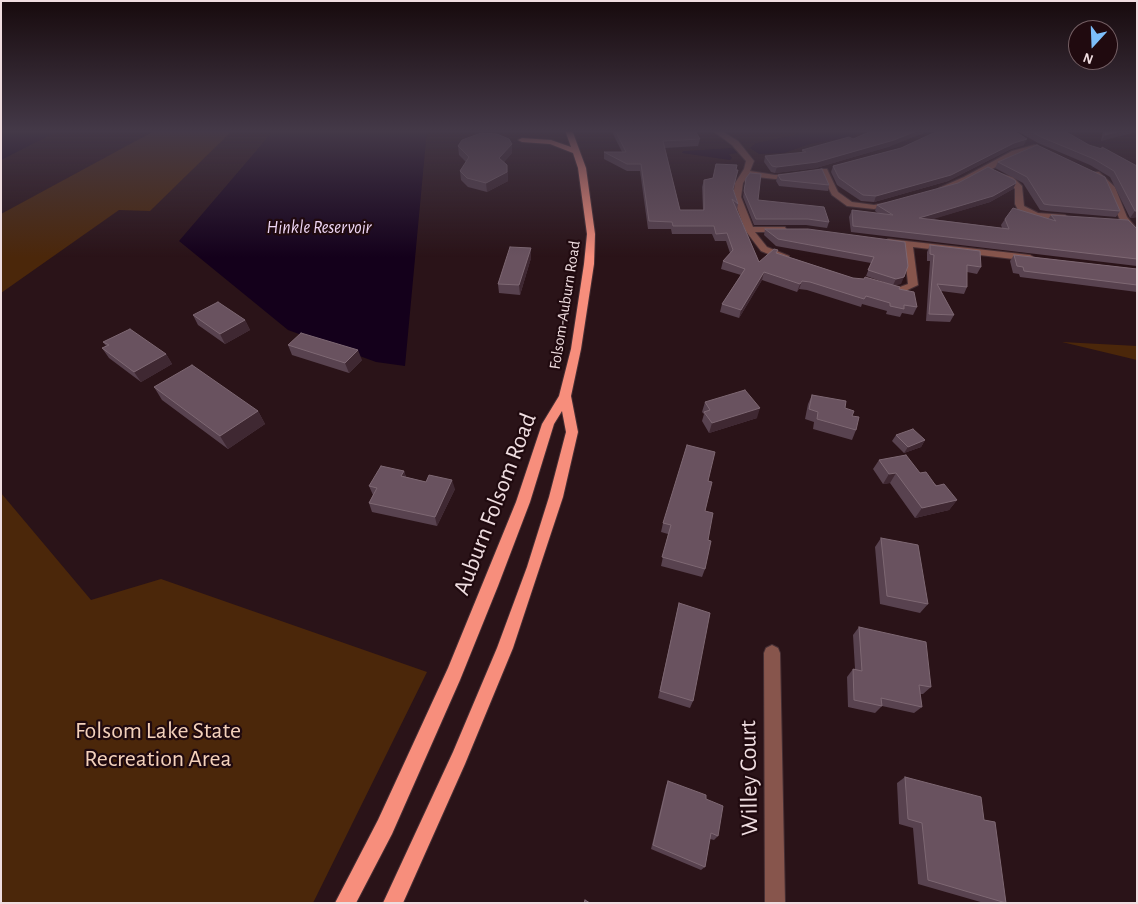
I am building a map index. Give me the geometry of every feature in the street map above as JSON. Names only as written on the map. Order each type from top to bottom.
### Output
[{"type":"main road","name":"Folsom-Auburn Road","points":[[565,396],[576,349],[591,242],[581,172]]},
{"type":"main road","name":"Auburn Folsom Road","points":[[345,903],[385,827],[454,674],[520,511],[548,424],[565,396]]},
{"type":"main road","name":"Auburn Folsom Road","points":[[393,903],[459,758],[505,648],[534,567],[572,432],[565,396]]},
{"type":"street","points":[[821,172],[835,194],[850,204],[874,207],[902,201]]},
{"type":"street","points":[[936,191],[979,172]]},
{"type":"street","points":[[992,172],[1016,184],[1020,193],[1019,204],[1028,212],[1046,216],[1076,218]]},
{"type":"street","points":[[1091,172],[1106,181],[1125,222],[1137,235]]},
{"type":"street","points":[[791,259],[764,249],[758,244],[749,230],[737,197],[739,183],[746,173],[775,177],[804,175]]},
{"type":"street","points":[[1115,221],[1125,222]]},
{"type":"street","points":[[749,230],[793,229]]},
{"type":"street","points":[[877,241],[1036,259]]},
{"type":"street","points":[[873,284],[901,290],[914,285],[908,244]]},
{"type":"street","name":"Willey Court","points":[[772,653],[775,903]]},
{"type":"green space","points":[[78,172],[190,172],[150,211],[119,210],[1,293],[1,214]]},
{"type":"green space","points":[[1062,342],[1137,346],[1137,360]]},
{"type":"green space","name":"Folsom Lake State Recreation Area","points":[[1,493],[91,600],[161,579],[427,672],[313,903],[1,903]]},
{"type":"water","name":"Hinkle Reservoir","points":[[238,172],[423,172],[405,366],[376,362],[288,330],[179,241]]},
{"type":"building","points":[[461,172],[507,172],[486,183],[467,178]]},
{"type":"building","points":[[642,172],[671,172],[680,210],[704,210],[704,180],[713,178],[714,172],[737,172],[733,189],[738,204],[732,199],[759,262],[774,249],[778,250],[776,253],[853,278],[864,279],[865,277],[900,287],[899,289],[914,292],[917,307],[904,305],[904,309],[890,306],[890,303],[866,296],[864,299],[810,282],[802,281],[800,284],[764,272],[741,310],[722,304],[745,269],[723,261],[733,250],[727,233],[716,234],[714,226],[673,226],[672,222],[649,221]]},
{"type":"building","points":[[799,172],[823,172],[829,185],[781,180],[778,175]]},
{"type":"building","points":[[836,172],[957,172],[876,196],[863,195],[839,178]]},
{"type":"building","points":[[978,172],[999,172],[1015,180],[1016,183],[993,196],[919,218],[1009,229],[1005,219],[1013,208],[1056,221],[1051,215],[1128,220],[1137,229],[1137,259],[853,226],[852,210],[893,215],[877,205],[958,183]]},
{"type":"building","points":[[1018,172],[1095,172],[1105,177],[1120,211],[1044,204],[1027,177]]},
{"type":"building","points":[[1115,172],[1137,172],[1137,211],[1135,211]]},
{"type":"building","points":[[750,173],[761,174],[758,200],[824,207],[829,222],[808,219],[756,219],[744,191],[746,178]]},
{"type":"building","points":[[765,229],[808,229],[905,242],[908,266],[904,277],[896,279],[868,270],[874,257],[778,239]]},
{"type":"building","points":[[930,245],[980,251],[981,267],[967,265],[967,287],[937,284],[954,315],[929,314],[934,255],[930,254]]},
{"type":"building","points":[[510,247],[531,248],[519,285],[498,284]]},
{"type":"building","points":[[1014,255],[1137,269],[1137,285],[1024,271],[1023,267],[1017,266]]},
{"type":"building","points":[[218,302],[245,320],[220,334],[193,315]]},
{"type":"building","points":[[130,329],[166,354],[134,372],[102,348],[109,345],[103,342]]},
{"type":"building","points":[[301,333],[358,350],[345,363],[288,345]]},
{"type":"building","points":[[192,365],[258,411],[220,436],[154,387]]},
{"type":"building","points":[[745,390],[760,408],[712,423],[704,412],[710,410],[705,402]]},
{"type":"building","points":[[812,395],[846,401],[845,408],[854,411],[852,416],[859,417],[856,430],[817,419],[818,412],[809,409]]},
{"type":"building","points":[[913,429],[925,440],[908,447],[896,435]]},
{"type":"building","points":[[687,445],[715,452],[708,481],[712,482],[705,511],[713,513],[708,540],[711,541],[705,569],[662,557],[671,525],[663,523]]},
{"type":"building","points":[[906,455],[920,473],[926,472],[936,486],[944,484],[957,500],[922,508],[896,473],[889,474],[879,460]]},
{"type":"building","points":[[381,466],[404,471],[401,476],[426,482],[429,475],[452,480],[435,517],[369,503],[377,488],[369,486]]},
{"type":"building","points":[[881,538],[918,545],[928,604],[887,596]]},
{"type":"building","points":[[679,603],[710,613],[693,701],[660,691]]},
{"type":"building","points":[[859,627],[926,642],[931,687],[919,685],[922,707],[881,698],[882,706],[854,700],[853,669],[862,671]]},
{"type":"building","points":[[905,777],[981,797],[984,820],[995,822],[1006,903],[928,880],[922,823],[908,819]]},
{"type":"building","points":[[668,781],[706,795],[706,799],[723,806],[718,836],[711,833],[705,867],[653,845]]}]
